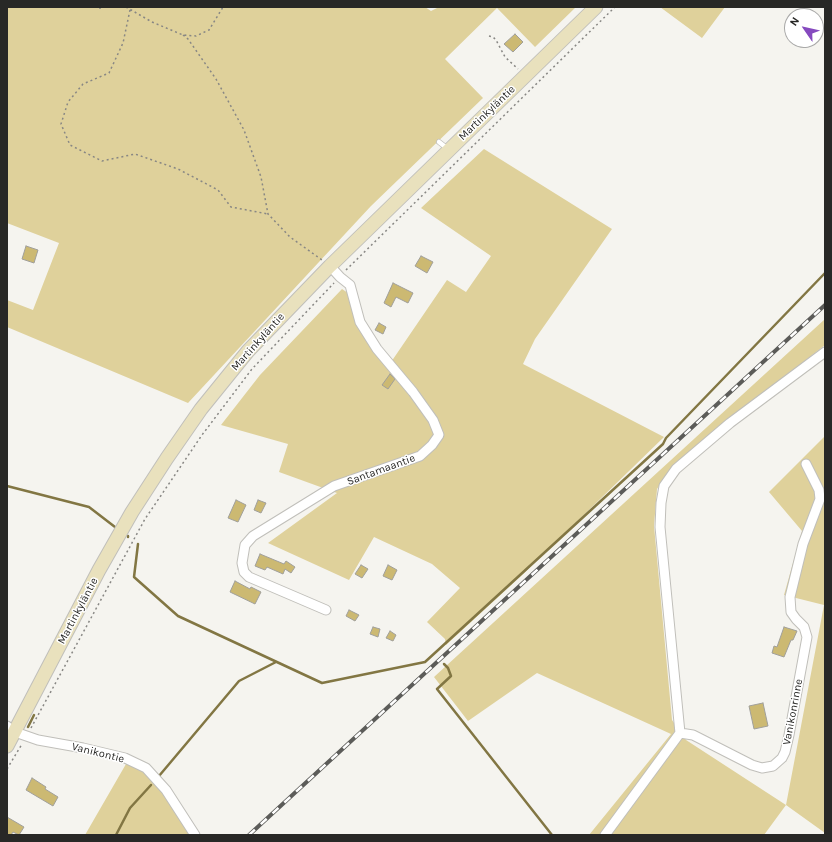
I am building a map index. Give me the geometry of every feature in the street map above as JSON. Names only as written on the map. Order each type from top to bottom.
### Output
[{"type":"street","name":"Martinkyläntie","points":[[7,746],[99,570],[132,512],[201,409],[248,351],[330,266],[596,7]]},
{"type":"street","name":"Santamaantie","points":[[326,610],[249,577],[244,572],[242,563],[245,545],[253,536],[334,486],[420,456],[432,446],[439,435],[433,420],[413,392],[377,349],[360,322],[350,285],[330,266]]},
{"type":"street","points":[[605,835],[680,733],[660,527],[661,503],[664,486],[676,469],[730,423],[825,352]]},
{"type":"street","name":"Vanikonrinne","points":[[680,733],[693,735],[752,765],[762,768],[773,766],[782,758],[785,752],[790,735],[807,637],[804,627],[791,612],[790,597],[803,544],[820,499],[819,490],[806,464]]},
{"type":"street","name":"Vanikontie","points":[[16,731],[38,740],[83,748],[125,758],[146,768],[166,790],[195,835]]},
{"type":"lane","points":[[439,142],[449,150]]},
{"type":"path","points":[[126,7],[152,22],[183,35],[196,36],[209,30],[223,7]]},
{"type":"path","points":[[7,770],[16,731],[145,518],[197,441],[252,369],[370,246],[616,7]]},
{"type":"path","points":[[130,10],[123,43],[109,73],[83,84],[68,102],[61,124],[70,145],[102,161],[135,154],[178,168],[218,190],[232,206],[268,214]]},
{"type":"path","points":[[183,35],[216,79],[244,130],[261,177],[268,214],[290,237],[330,266]]},
{"type":"path","points":[[489,36],[496,40],[505,57],[526,75]]},
{"type":"shaded area","points":[[7,7],[425,7],[431,11],[439,7],[576,7],[535,47],[497,8],[445,59],[483,98],[371,206],[188,403],[7,327],[7,300],[33,310],[59,243],[7,223]]},
{"type":"shaded area","points":[[660,7],[725,7],[702,38]]},
{"type":"shaded area","points":[[484,149],[612,229],[535,339],[523,364],[664,437],[521,576],[446,645],[445,639],[427,622],[460,588],[432,564],[374,537],[349,580],[268,543],[337,493],[279,472],[288,444],[221,425],[260,375],[342,289],[348,293],[387,368],[447,280],[466,292],[491,256],[421,208]]},
{"type":"shaded area","points":[[825,319],[825,345],[674,464],[657,489],[654,526],[672,720],[686,740],[786,805],[764,835],[589,835],[671,734],[537,673],[468,721],[434,677]]},
{"type":"shaded area","points":[[825,436],[825,833],[786,805],[824,605],[784,595],[802,531],[769,492]]},
{"type":"shaded area","points":[[125,758],[146,768],[166,790],[189,835],[85,835],[126,764]]},
{"type":"building","points":[[515,34],[523,42],[513,52],[504,44]]},
{"type":"building","points":[[26,246],[38,250],[34,263],[22,259]]},
{"type":"building","points":[[421,256],[433,262],[427,273],[415,266]]},
{"type":"building","points":[[393,283],[413,293],[408,303],[396,297],[391,307],[384,303]]},
{"type":"building","points":[[379,323],[386,327],[383,334],[375,330]]},
{"type":"building","points":[[390,374],[395,379],[388,389],[382,385]]},
{"type":"building","points":[[236,500],[246,505],[238,522],[228,518]]},
{"type":"building","points":[[258,500],[266,503],[261,513],[254,510]]},
{"type":"building","points":[[260,554],[284,564],[286,561],[295,567],[291,573],[285,569],[283,574],[267,567],[265,570],[255,566]]},
{"type":"building","points":[[361,565],[368,569],[362,578],[355,574]]},
{"type":"building","points":[[388,565],[397,570],[392,580],[383,576]]},
{"type":"building","points":[[235,581],[250,589],[251,587],[261,592],[255,604],[230,592]]},
{"type":"building","points":[[349,610],[359,615],[355,621],[346,616]]},
{"type":"building","points":[[373,627],[380,629],[378,637],[370,634]]},
{"type":"building","points":[[784,627],[797,631],[793,640],[791,640],[784,657],[772,653],[774,646],[777,647]]},
{"type":"building","points":[[390,631],[396,635],[393,641],[386,638]]},
{"type":"building","points":[[763,703],[768,726],[754,729],[749,706]]},
{"type":"building","points":[[32,778],[46,787],[45,789],[58,797],[53,806],[26,790]]},
{"type":"building","points":[[7,817],[24,827],[19,835],[13,832],[11,835],[7,835]]},
{"type":"waterway","points":[[138,544],[134,577],[178,616],[322,683],[425,662],[663,444],[666,438],[825,273]]},
{"type":"waterway","points":[[7,486],[89,507],[115,527]]},
{"type":"waterway","points":[[159,776],[239,681],[276,662]]},
{"type":"waterway","points":[[444,664],[448,668],[451,676],[437,689],[552,835]]},
{"type":"waterway","points":[[28,727],[34,715]]},
{"type":"waterway","points":[[116,835],[130,808],[151,785]]},
{"type":"railway","points":[[249,835],[825,305]]}]
